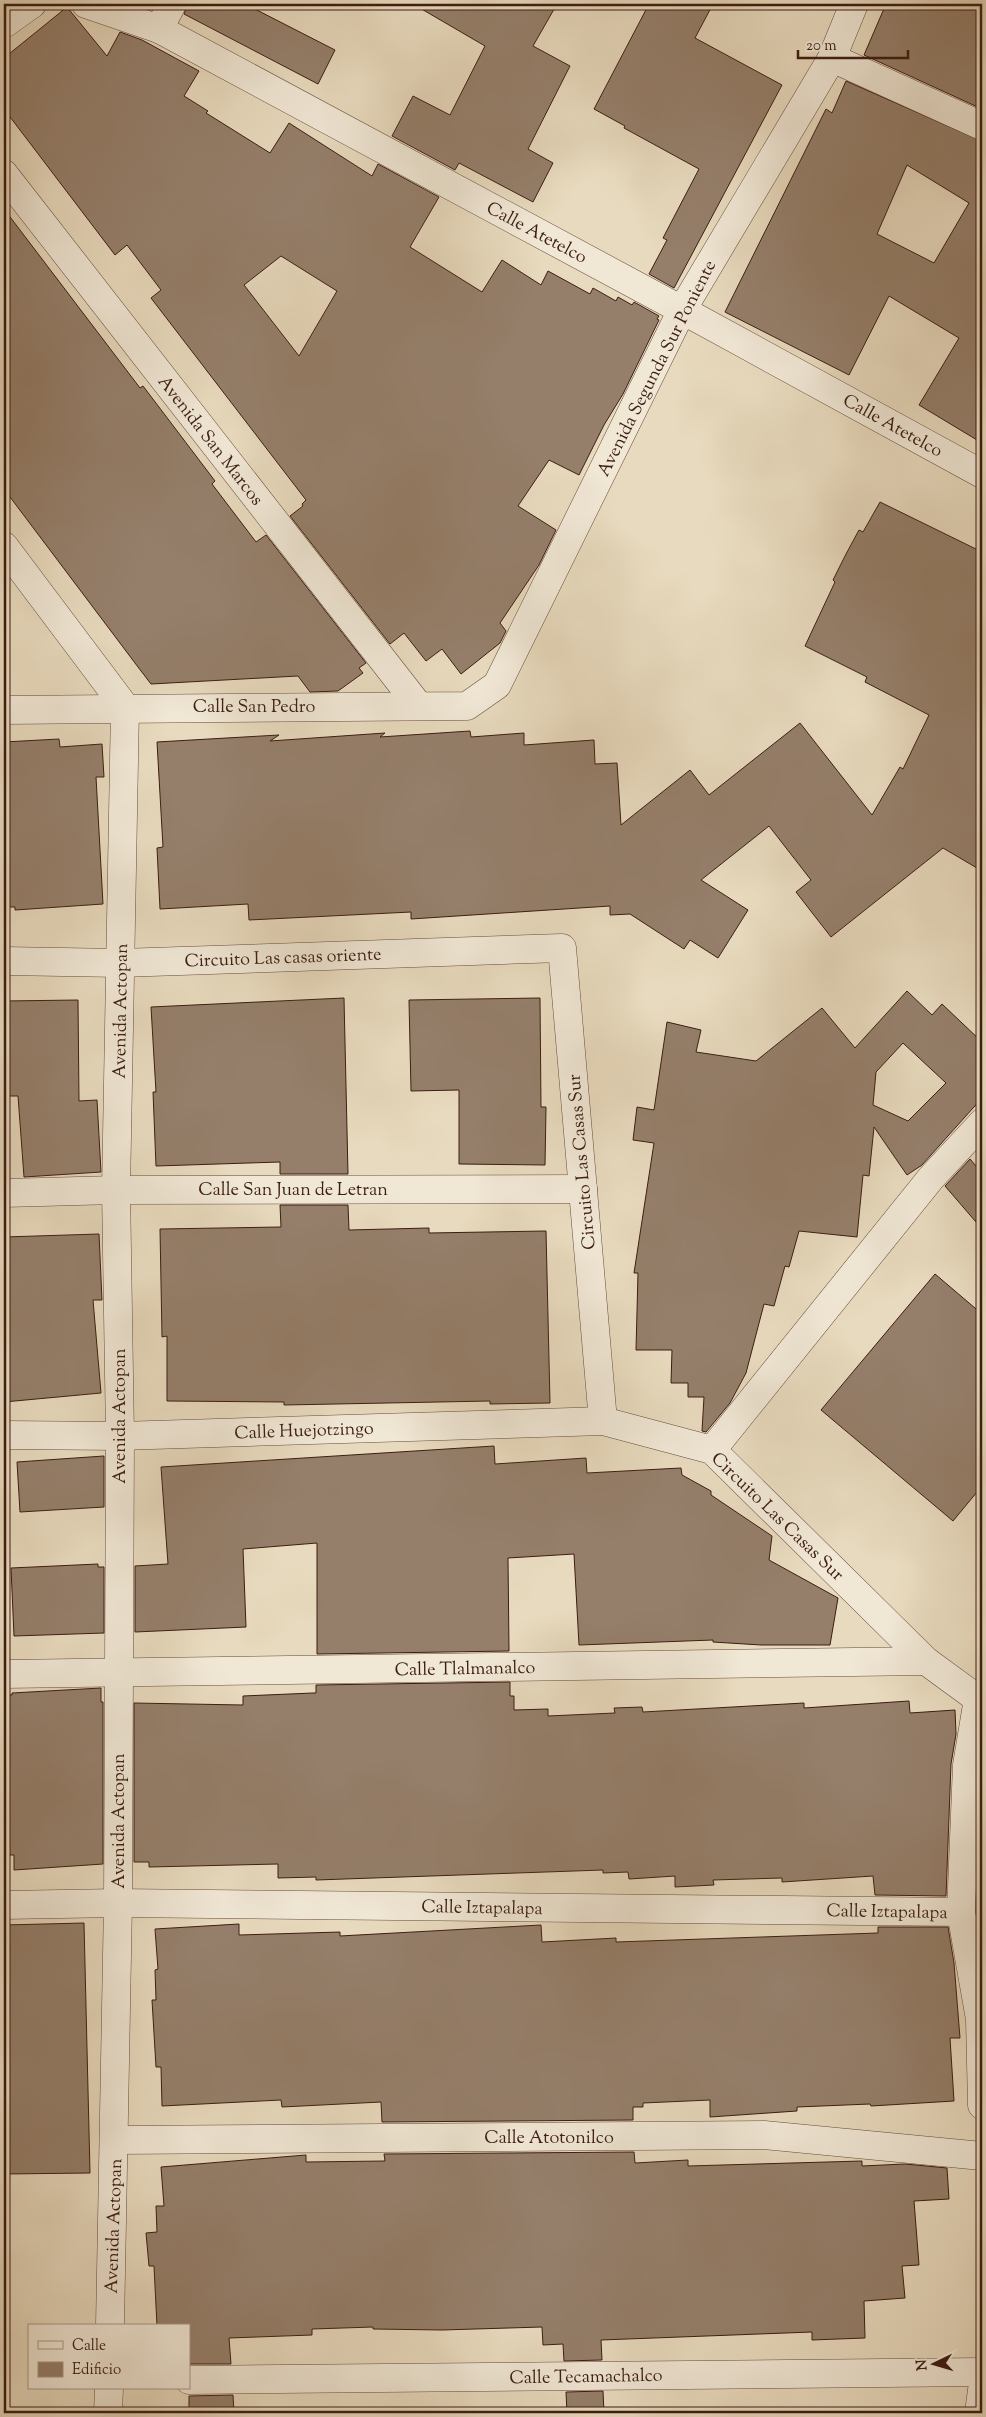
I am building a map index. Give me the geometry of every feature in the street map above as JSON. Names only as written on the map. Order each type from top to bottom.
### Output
[{"type":"street","points":[[4,24],[32,4]]},
{"type":"street","name":"Calle Atetelco","points":[[86,4],[159,29],[682,310],[982,474]]},
{"type":"street","points":[[159,29],[172,4]]},
{"type":"street","name":"Avenida Segunda Sur Poniente","points":[[497,685],[682,310],[832,58],[854,4]]},
{"type":"street","points":[[832,58],[982,126]]},
{"type":"street","name":"Avenida San Marcos","points":[[4,174],[418,705]]},
{"type":"street","points":[[4,546],[125,707]]},
{"type":"street","name":"Calle San Pedro","points":[[4,710],[125,707],[467,706],[497,685]]},
{"type":"street","name":"Avenida Actopan","points":[[110,2324],[118,1903],[120,1436],[116,1190],[125,707]]},
{"type":"street","name":"Circuito Las casas oriente","points":[[4,961],[120,963],[562,948]]},
{"type":"street","name":"Circuito Las Casas Sur","points":[[562,948],[603,1421],[712,1450],[926,1661],[978,1699],[967,1765],[961,1912],[980,2019],[982,2105]]},
{"type":"street","points":[[712,1450],[931,1178],[982,1123]]},
{"type":"street","name":"Calle San Juan de Letran","points":[[4,1192],[583,1189]]},
{"type":"street","name":"Calle Huejotzingo","points":[[4,1435],[120,1436],[603,1421]]},
{"type":"street","name":"Calle Tlalmanalco","points":[[4,1674],[926,1661]]},
{"type":"street","name":"Calle Iztapalapa","points":[[4,1905],[118,1903],[961,1912]]},
{"type":"street","name":"Calle Atotonilco","points":[[115,2140],[764,2135],[982,2156]]},
{"type":"street","name":"Calle Tecamachalco","points":[[190,2380],[982,2372]]},
{"type":"street","points":[[108,2390],[108,2413]]},
{"type":"street","points":[[979,2413],[982,2390]]},
{"type":"building","points":[[188,4],[245,4],[335,50],[318,84],[184,14]]},
{"type":"building","points":[[413,4],[557,4],[533,46],[570,66],[528,149],[553,163],[533,202],[459,163],[455,170],[392,136],[413,96],[450,115],[485,46]]},
{"type":"building","points":[[649,4],[713,4],[695,38],[782,85],[674,288],[649,274],[667,240],[663,238],[699,169],[624,128],[625,126],[594,109]]},
{"type":"building","points":[[886,4],[982,4],[982,109],[864,55]]},
{"type":"building","points":[[67,7],[107,56],[120,32],[142,40],[199,71],[184,96],[208,111],[206,113],[270,153],[289,123],[372,176],[378,164],[439,197],[410,247],[482,292],[502,260],[541,285],[548,271],[590,294],[593,288],[616,301],[618,297],[632,305],[634,302],[659,316],[657,319],[659,320],[623,394],[604,425],[579,475],[549,460],[518,506],[556,530],[539,565],[500,623],[506,631],[500,643],[461,674],[442,649],[426,661],[404,633],[390,644],[290,516],[303,506],[302,504],[306,500],[151,298],[161,290],[127,245],[115,255],[4,109],[4,58]],"holes":[[[281,256],[337,291],[299,356],[244,285]]]},
{"type":"building","points":[[846,81],[982,141],[982,443],[919,405],[959,338],[889,296],[849,375],[725,312],[826,109],[832,113]],"holes":[[[907,165],[969,203],[934,263],[877,234]]]},
{"type":"building","points":[[4,209],[140,388],[143,386],[215,481],[212,484],[256,542],[266,535],[366,663],[359,668],[363,673],[338,691],[310,692],[298,676],[151,684],[4,489]]},
{"type":"building","points":[[880,502],[982,552],[982,871],[943,848],[831,937],[796,892],[811,880],[769,826],[701,880],[748,910],[718,958],[690,940],[684,949],[630,914],[610,915],[610,906],[411,919],[411,912],[249,920],[248,904],[160,909],[157,848],[163,847],[157,742],[279,735],[270,741],[385,733],[380,737],[470,731],[471,737],[524,733],[524,745],[594,740],[595,764],[617,763],[621,825],[690,770],[709,795],[800,723],[872,815],[900,767],[903,769],[929,715],[865,682],[867,677],[805,646],[846,554],[859,530],[863,532]]},
{"type":"building","points":[[59,739],[60,747],[102,744],[104,777],[96,777],[103,904],[15,910],[15,907],[4,907],[4,742]]},
{"type":"building","points":[[907,991],[932,1015],[942,1004],[982,1042],[982,1098],[922,1165],[907,1175],[874,1127],[869,1176],[863,1175],[857,1237],[799,1231],[789,1267],[785,1266],[774,1306],[764,1304],[746,1373],[730,1403],[706,1432],[702,1431],[704,1397],[688,1397],[688,1383],[671,1383],[672,1350],[636,1350],[638,1273],[634,1273],[654,1143],[633,1140],[637,1107],[654,1110],[667,1022],[701,1030],[696,1052],[756,1061],[822,1008],[855,1048]],"holes":[[[903,1043],[946,1083],[908,1121],[873,1105],[876,1072]]]},
{"type":"building","points":[[344,998],[348,1174],[280,1174],[280,1162],[156,1166],[153,1092],[156,1092],[151,1007]]},
{"type":"building","points":[[540,998],[541,1107],[546,1107],[545,1165],[459,1164],[459,1090],[411,1091],[409,1000]]},
{"type":"building","points":[[78,1000],[79,1101],[97,1100],[101,1172],[24,1177],[18,1096],[4,1096],[4,1001]]},
{"type":"building","points":[[970,1159],[982,1173],[982,1229],[945,1186]]},
{"type":"building","points":[[280,1205],[348,1205],[349,1230],[429,1228],[429,1233],[546,1231],[550,1403],[490,1404],[490,1401],[284,1405],[284,1402],[167,1401],[167,1336],[162,1337],[160,1229],[281,1227]]},
{"type":"building","points":[[99,1234],[102,1300],[93,1300],[101,1393],[4,1402],[4,1237]]},
{"type":"building","points":[[935,1274],[982,1314],[982,1486],[953,1521],[821,1410]]},
{"type":"building","points":[[494,1446],[495,1464],[586,1458],[587,1473],[681,1468],[682,1475],[711,1491],[711,1495],[772,1536],[769,1560],[838,1598],[830,1645],[761,1645],[713,1642],[713,1640],[579,1645],[574,1554],[508,1558],[509,1651],[317,1654],[317,1543],[243,1549],[246,1627],[135,1632],[135,1566],[168,1564],[161,1467]]},
{"type":"building","points":[[104,1456],[104,1507],[20,1512],[17,1462]]},
{"type":"building","points":[[98,1564],[98,1567],[104,1567],[104,1633],[14,1636],[11,1568]]},
{"type":"building","points":[[510,1682],[510,1696],[514,1696],[514,1710],[548,1709],[548,1716],[615,1713],[614,1708],[642,1707],[643,1712],[804,1703],[804,1708],[909,1701],[910,1713],[955,1710],[956,1734],[951,1764],[946,1896],[875,1895],[873,1876],[782,1882],[782,1878],[713,1880],[714,1885],[675,1887],[675,1876],[629,1879],[628,1872],[603,1873],[603,1870],[316,1880],[316,1877],[278,1878],[278,1864],[149,1867],[149,1862],[134,1862],[134,1703],[243,1705],[243,1696],[316,1693],[316,1685]]},
{"type":"building","points":[[101,1688],[101,1702],[103,1702],[103,1864],[14,1870],[14,1855],[4,1855],[4,1695]]},
{"type":"building","points":[[84,1923],[90,2173],[4,2174],[4,1925]]},
{"type":"building","points":[[239,1924],[239,1935],[340,1932],[340,1936],[541,1925],[542,1942],[616,1938],[616,1942],[878,1933],[878,1927],[948,1927],[954,1963],[960,2038],[950,2038],[954,2101],[871,2106],[870,2104],[797,2107],[797,2111],[710,2117],[710,2100],[643,2103],[643,2107],[633,2107],[633,2120],[382,2122],[381,2102],[282,2107],[281,2100],[162,2106],[161,2067],[156,2067],[152,2000],[156,2000],[155,1970],[158,1969],[155,1929]]},
{"type":"building","points":[[634,2152],[635,2163],[688,2160],[688,2166],[862,2161],[862,2166],[905,2164],[947,2168],[949,2199],[914,2201],[919,2265],[902,2266],[905,2298],[864,2301],[865,2338],[812,2340],[812,2332],[601,2340],[602,2360],[564,2361],[563,2344],[543,2345],[542,2327],[442,2330],[373,2329],[373,2327],[312,2329],[312,2335],[229,2338],[231,2364],[190,2364],[190,2324],[157,2324],[154,2266],[149,2266],[146,2233],[157,2232],[156,2206],[164,2206],[161,2167],[306,2155],[306,2162],[385,2161],[384,2154]]},
{"type":"building","points":[[603,2391],[604,2413],[567,2413],[566,2392]]},
{"type":"building","points":[[233,2395],[234,2413],[189,2413],[189,2396]]}]
